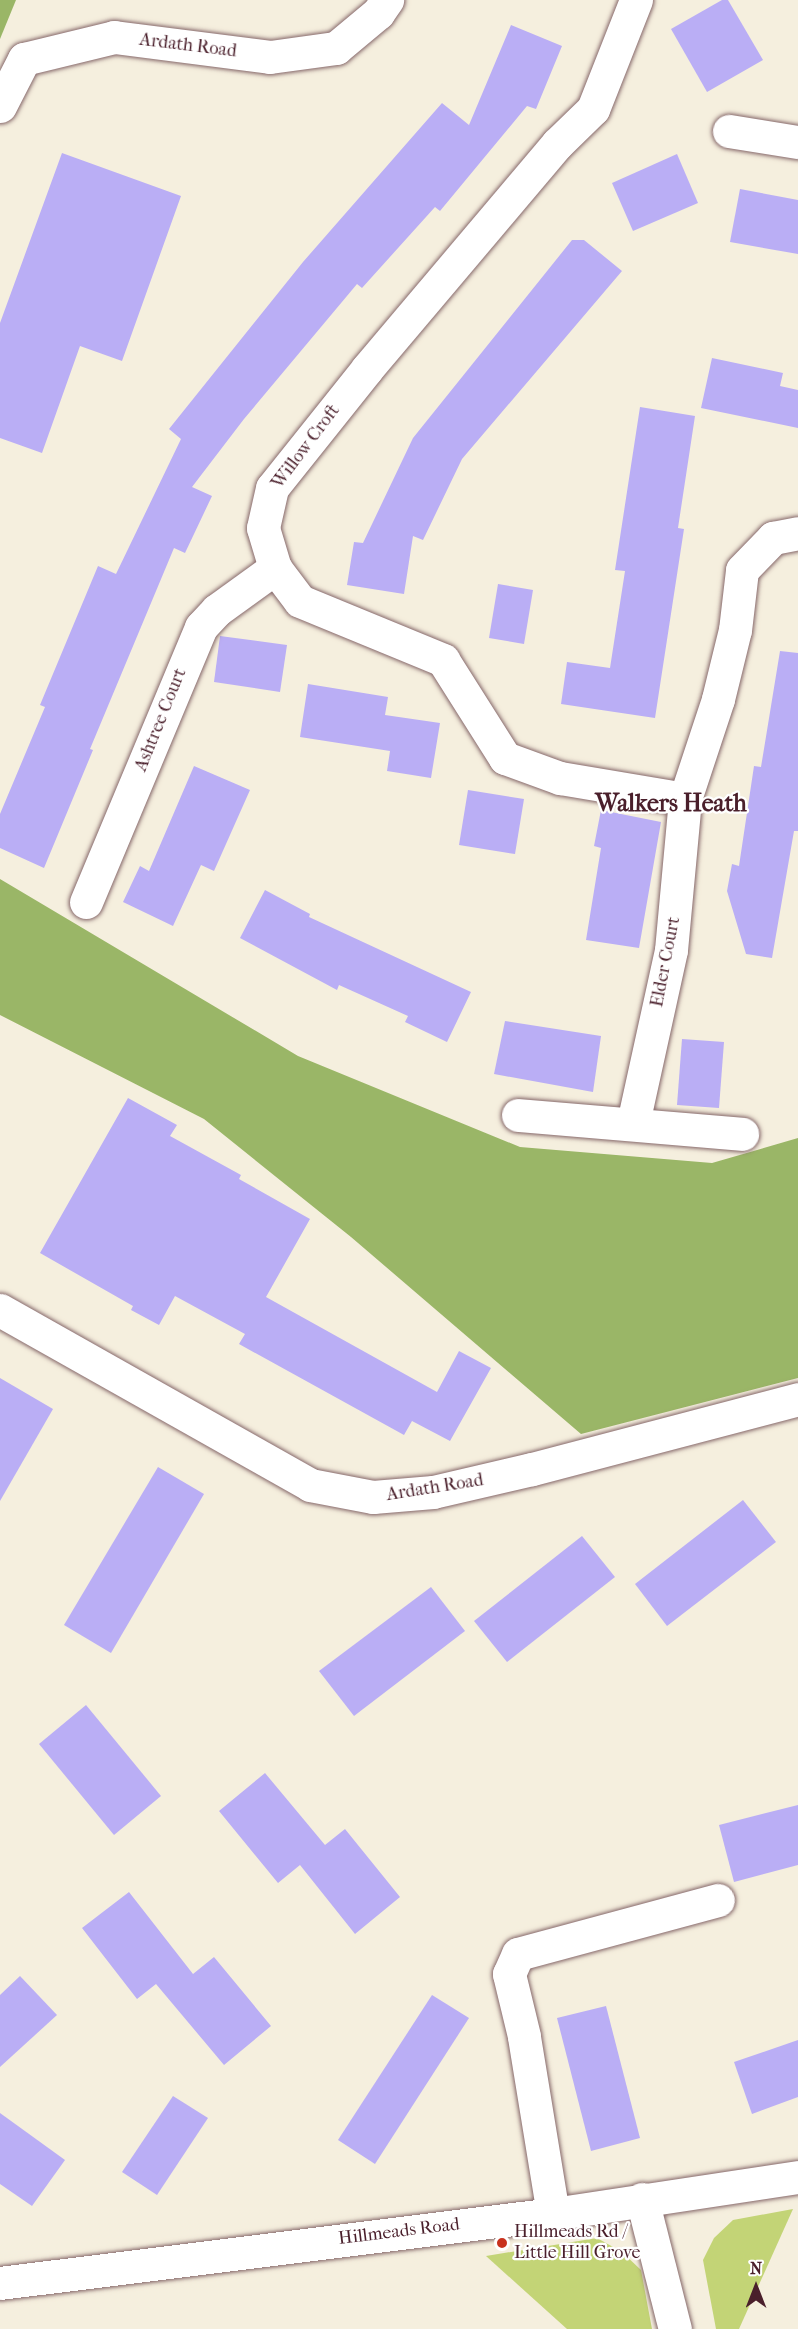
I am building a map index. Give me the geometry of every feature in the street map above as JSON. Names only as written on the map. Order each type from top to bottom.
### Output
[{"type":"street","name":"Ardath Road","points":[[0,106],[24,59],[114,37],[270,57],[336,48],[378,13],[387,0]]},
{"type":"street","name":"Willow Croft","points":[[636,0],[593,110],[557,144],[511,198],[367,369],[272,488],[263,528],[275,568],[300,601],[442,660],[505,758],[560,778],[685,799]]},
{"type":"street","points":[[729,131],[798,142]]},
{"type":"street","name":"Elder Court","points":[[633,1123],[671,950],[685,799],[718,699],[735,630],[742,570],[772,538],[798,533]]},
{"type":"street","name":"Ashtree Court","points":[[86,902],[201,627],[216,610],[275,568]]},
{"type":"street","points":[[518,1115],[741,1134]]},
{"type":"street","name":"Ardath Road","points":[[0,1310],[310,1485],[373,1497],[433,1492],[532,1469],[798,1399]]},
{"type":"street","points":[[554,2214],[524,2036],[509,1974],[518,1954],[718,1900]]},
{"type":"street","name":"Hillmeads Road","points":[[0,2283],[554,2214],[798,2177]]},
{"type":"street","points":[[642,2199],[675,2329]]},
{"type":"green space","points":[[0,0],[16,0],[0,39]]},
{"type":"green space","points":[[0,879],[298,1056],[520,1147],[712,1163],[798,1138],[798,1378],[581,1434],[351,1237],[204,1119],[0,1015]]},
{"type":"green space","points":[[793,2209],[739,2329],[716,2329],[703,2260],[714,2238],[733,2220]]},
{"type":"green space","points":[[597,2238],[622,2252],[641,2270],[652,2329],[567,2329],[486,2256]]},
{"type":"building","points":[[722,0],[728,0],[763,60],[707,92],[671,29]]},
{"type":"building","points":[[511,25],[562,46],[536,109],[527,106],[440,211],[435,207],[362,288],[357,284],[244,419],[192,487],[212,496],[185,553],[174,548],[90,749],[93,750],[44,868],[0,848],[0,814],[45,707],[40,705],[98,566],[116,574],[181,439],[169,429],[303,262],[442,103],[469,125]]},
{"type":"building","points":[[62,153],[181,196],[122,361],[80,346],[42,453],[0,438],[0,323]]},
{"type":"building","points":[[677,154],[698,203],[633,231],[612,183]]},
{"type":"building","points":[[740,189],[798,200],[798,254],[730,242]]},
{"type":"building","points":[[572,240],[584,240],[622,271],[462,459],[423,540],[413,536],[404,594],[347,585],[354,542],[363,543],[413,438]]},
{"type":"building","points":[[712,358],[783,373],[780,386],[798,390],[798,428],[701,408]]},
{"type":"building","points":[[640,407],[695,416],[678,528],[684,529],[655,718],[561,704],[567,662],[610,668],[625,571],[615,570]]},
{"type":"building","points":[[498,584],[533,590],[524,644],[489,638]]},
{"type":"building","points":[[220,636],[287,645],[280,692],[214,682]]},
{"type":"building","points":[[780,651],[798,653],[798,831],[794,831],[772,958],[746,954],[727,891],[732,864],[739,866],[754,766],[761,767]]},
{"type":"building","points":[[308,684],[388,697],[385,715],[440,723],[431,778],[387,771],[390,751],[300,737]]},
{"type":"building","points":[[194,766],[250,790],[214,871],[201,865],[173,926],[123,902],[140,866],[149,871]]},
{"type":"building","points":[[468,790],[524,799],[515,854],[459,845]]},
{"type":"building","points":[[601,810],[661,822],[639,948],[586,940],[601,848],[594,846]]},
{"type":"building","points":[[265,890],[310,914],[309,917],[471,992],[447,1042],[405,1022],[408,1016],[339,985],[337,990],[240,938]]},
{"type":"building","points":[[505,1021],[601,1036],[593,1092],[494,1074]]},
{"type":"building","points":[[682,1039],[724,1042],[719,1108],[677,1105]]},
{"type":"building","points":[[128,1098],[177,1125],[170,1136],[241,1175],[239,1179],[310,1219],[266,1297],[437,1392],[459,1351],[491,1368],[450,1441],[412,1421],[404,1435],[239,1344],[245,1334],[175,1296],[159,1325],[131,1310],[133,1306],[40,1253]]},
{"type":"building","points":[[0,1378],[53,1409],[0,1501]]},
{"type":"building","points":[[158,1467],[204,1494],[111,1653],[64,1625]]},
{"type":"building","points":[[743,1500],[776,1542],[667,1626],[635,1584]]},
{"type":"building","points":[[582,1536],[615,1577],[507,1662],[474,1621]]},
{"type":"building","points":[[431,1587],[465,1631],[354,1716],[319,1671]]},
{"type":"building","points":[[86,1705],[161,1796],[114,1835],[39,1744]]},
{"type":"building","points":[[265,1773],[325,1845],[345,1829],[400,1897],[355,1934],[300,1865],[278,1883],[219,1811]]},
{"type":"building","points":[[798,1805],[798,1865],[734,1882],[719,1825]]},
{"type":"building","points":[[129,1892],[193,1974],[214,1957],[271,2026],[224,2065],[156,1984],[137,1999],[82,1928]]},
{"type":"building","points":[[20,1976],[57,2015],[0,2067],[0,1995]]},
{"type":"building","points":[[432,1995],[469,2018],[375,2164],[338,2140]]},
{"type":"building","points":[[606,2006],[640,2138],[591,2151],[557,2018]]},
{"type":"building","points":[[798,2040],[798,2097],[752,2114],[734,2062]]},
{"type":"building","points":[[173,2096],[208,2118],[157,2195],[122,2172]]},
{"type":"building","points":[[0,2113],[65,2160],[32,2206],[0,2184]]},
{"type":"place","name":"Hillmeads Rd / Little Hill Grove","points":[[502,2243]]},
{"type":"district","name":"Walkers Heath","points":[[671,804]]}]
